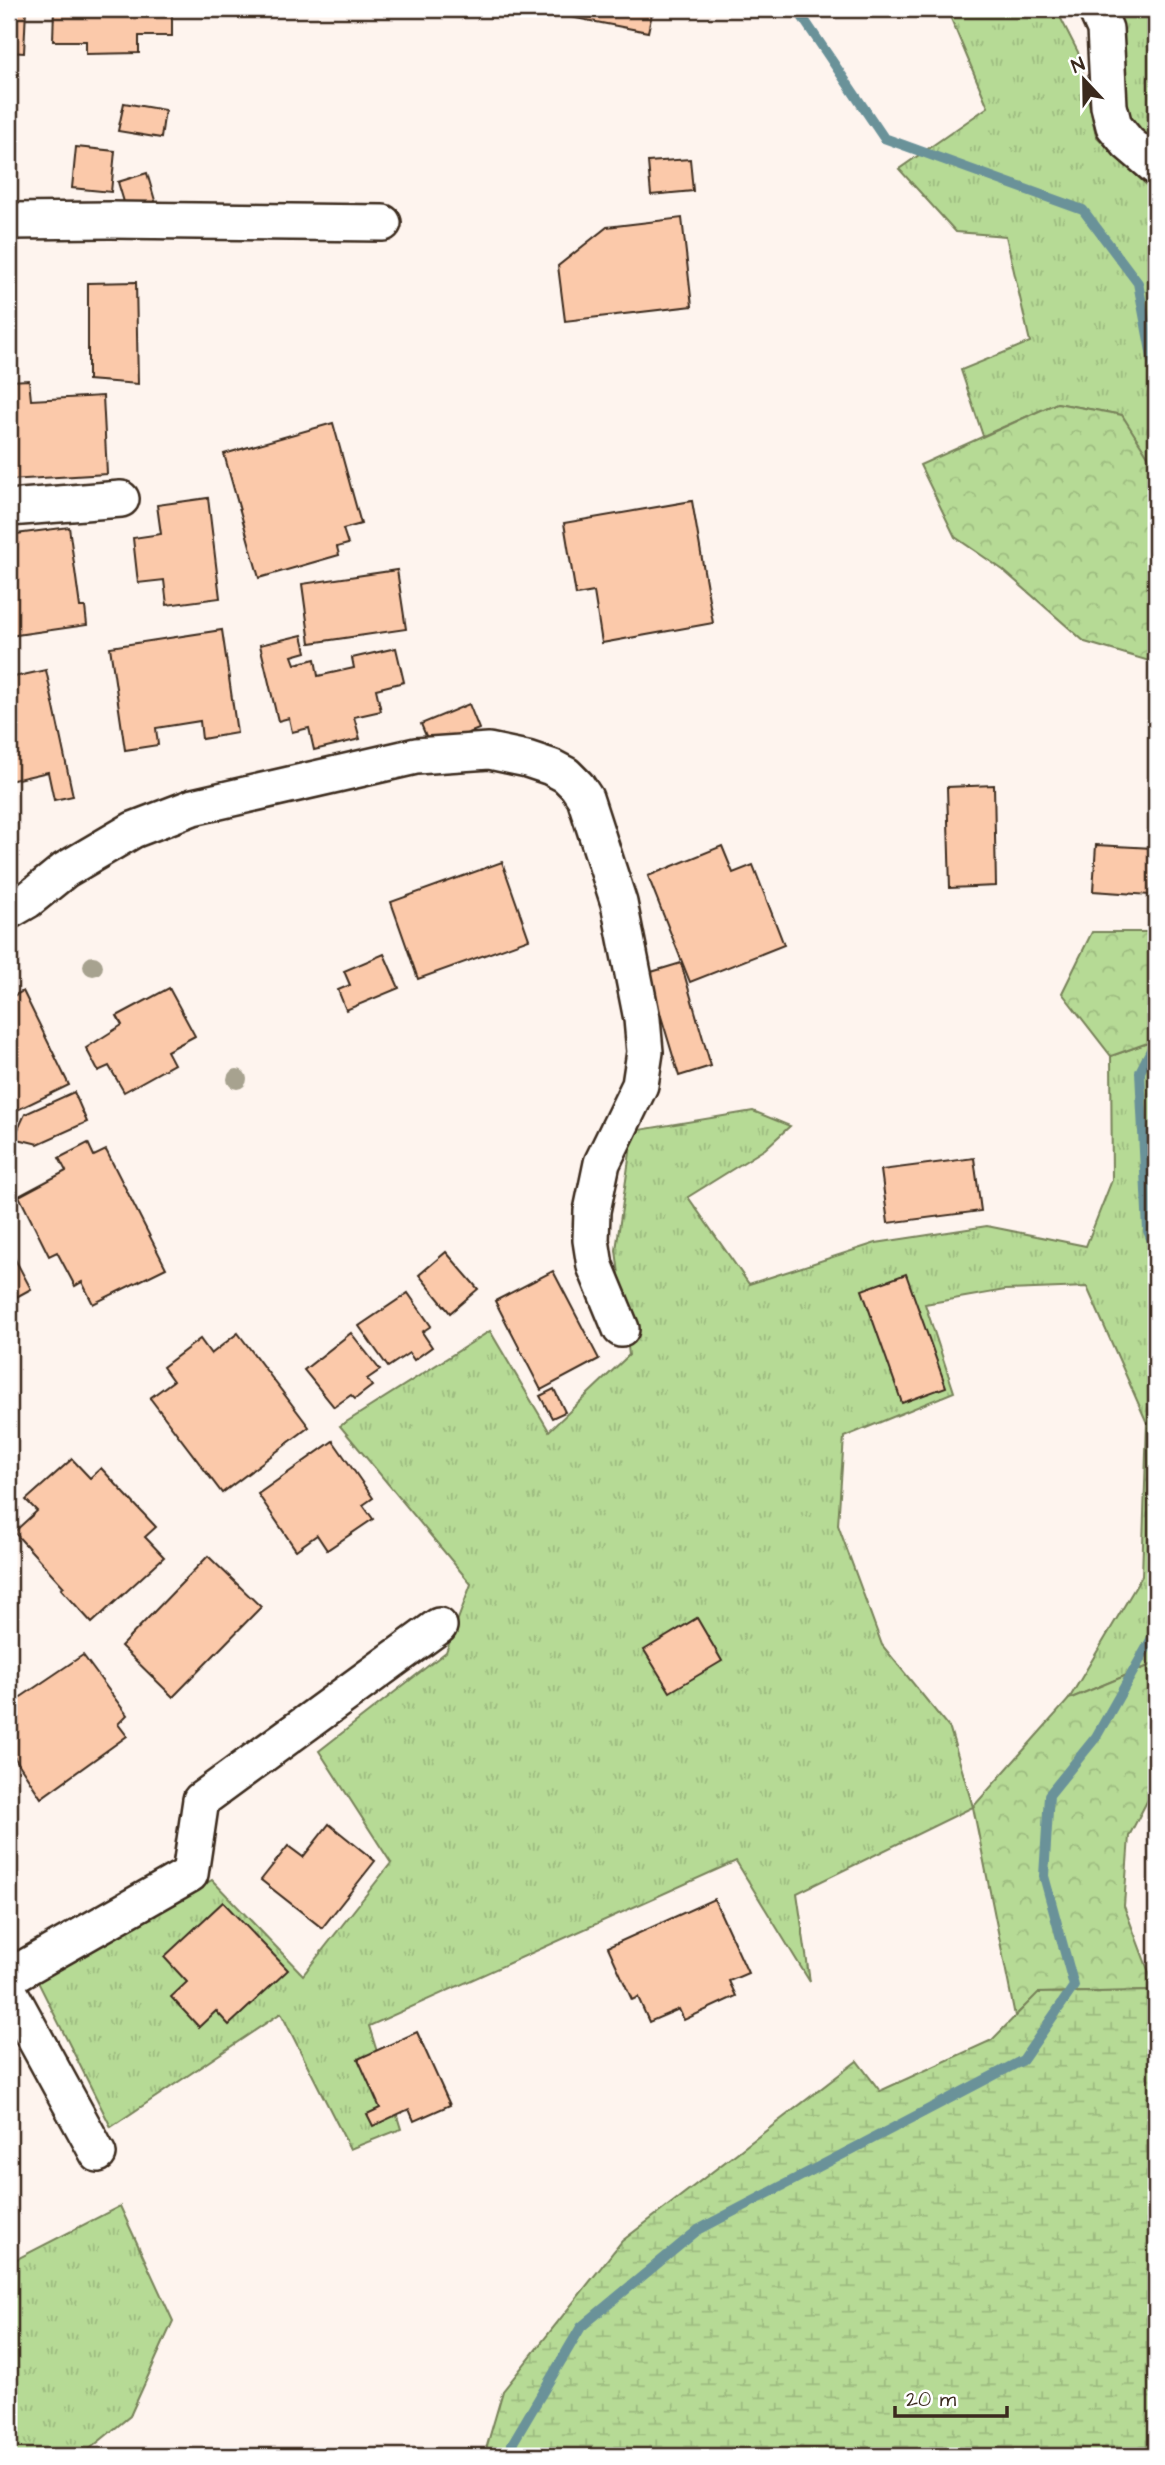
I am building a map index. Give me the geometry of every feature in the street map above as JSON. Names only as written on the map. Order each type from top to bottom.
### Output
[{"type":"street","points":[[1097,9],[1105,29],[1109,106],[1114,126],[1128,143],[1156,167]]},
{"type":"street","points":[[9,221],[383,223]]},
{"type":"street","points":[[9,508],[121,499]]},
{"type":"street","points":[[9,911],[28,900],[65,870],[133,830],[193,807],[416,755],[489,751],[527,759],[566,775],[585,798],[620,903],[642,1019],[645,1052],[640,1085],[601,1163],[592,1211],[591,1240],[596,1266],[621,1329]]},
{"type":"street","points":[[9,1976],[190,1874],[201,1800],[439,1626]]},
{"type":"street","points":[[9,1991],[98,2154]]},
{"type":"green space","points":[[947,9],[1056,9],[1078,52],[1096,136],[1156,194],[1156,469],[1121,415],[1057,403],[983,436],[961,370],[1030,342],[1006,236],[956,232],[899,169],[988,107]]},
{"type":"green space","points":[[1104,9],[1156,9],[1156,157],[1118,108]]},
{"type":"green space","points":[[1057,403],[1122,415],[1156,469],[1156,663],[1085,642],[1003,570],[955,537],[920,465]]},
{"type":"green space","points":[[1092,932],[1156,932],[1156,1040],[1111,1056],[1062,993]]},
{"type":"green space","points":[[1156,1040],[1156,1663],[1069,1699],[1142,1576],[1147,1423],[1087,1287],[1005,1290],[925,1304],[954,1392],[844,1437],[838,1525],[882,1645],[950,1729],[973,1807],[797,1893],[810,1982],[736,1861],[369,2026],[401,2129],[350,2149],[281,2013],[111,2127],[38,1982],[212,1880],[303,1975],[391,1863],[319,1751],[446,1652],[471,1584],[340,1426],[490,1331],[549,1431],[629,1355],[616,1250],[633,1131],[753,1111],[790,1126],[765,1149],[688,1197],[749,1284],[876,1243],[987,1226],[1086,1246],[1112,1180],[1111,1056]]},
{"type":"green space","points":[[1156,1663],[1156,1784],[1129,1836],[1124,1906],[1156,1991],[1039,1993],[1015,2016],[973,1807],[1069,1699]]},
{"type":"green space","points":[[1156,1991],[1156,2455],[482,2456],[503,2391],[622,2241],[857,2061],[880,2091],[992,2040],[1038,1993]]},
{"type":"green space","points":[[120,2206],[173,2321],[130,2416],[81,2456],[9,2456],[9,2263]]},
{"type":"building","points":[[9,9],[26,9],[24,53],[9,52]]},
{"type":"building","points":[[54,9],[172,9],[172,36],[139,36],[139,53],[86,54],[86,41],[53,41]]},
{"type":"building","points":[[566,9],[653,9],[648,32],[565,16]]},
{"type":"building","points":[[124,103],[165,110],[161,138],[118,131]]},
{"type":"building","points":[[76,147],[115,151],[111,192],[72,188]]},
{"type":"building","points":[[690,159],[693,191],[651,195],[648,162]]},
{"type":"building","points":[[147,173],[156,204],[127,212],[118,182]]},
{"type":"building","points":[[682,218],[692,306],[565,321],[558,266],[607,227]]},
{"type":"building","points":[[136,282],[138,384],[88,380],[88,283]]},
{"type":"building","points":[[29,380],[31,400],[103,396],[107,474],[9,480],[9,381]]},
{"type":"building","points":[[333,423],[361,524],[343,529],[348,544],[337,547],[339,555],[259,578],[224,454]]},
{"type":"building","points":[[208,498],[220,598],[167,605],[164,580],[138,583],[133,538],[161,534],[157,505]]},
{"type":"building","points":[[692,501],[713,623],[602,643],[594,592],[576,595],[564,523]]},
{"type":"building","points":[[69,527],[80,607],[85,607],[87,625],[9,636],[9,535]]},
{"type":"building","points":[[397,570],[406,629],[310,643],[302,584]]},
{"type":"building","points":[[222,630],[237,733],[202,739],[200,721],[156,728],[158,745],[125,750],[110,647]]},
{"type":"building","points":[[302,635],[306,652],[292,656],[295,664],[315,659],[318,676],[354,668],[352,658],[396,648],[404,682],[376,689],[381,711],[354,717],[360,739],[314,750],[309,728],[292,732],[289,718],[278,721],[260,645]]},
{"type":"building","points":[[46,670],[73,796],[54,800],[48,772],[9,781],[9,678]]},
{"type":"building","points":[[469,704],[479,729],[431,748],[421,724]]},
{"type":"building","points":[[994,785],[996,886],[950,888],[947,787]]},
{"type":"building","points":[[1096,845],[1153,848],[1150,895],[1093,891]]},
{"type":"building","points":[[722,846],[733,873],[753,865],[784,945],[690,982],[648,876]]},
{"type":"building","points":[[502,862],[529,939],[418,979],[391,902]]},
{"type":"building","points":[[384,954],[399,988],[346,1010],[338,990],[350,985],[344,971]]},
{"type":"building","points":[[681,963],[711,1066],[679,1076],[648,973]]},
{"type":"building","points":[[169,988],[195,1036],[167,1051],[174,1064],[124,1092],[109,1066],[98,1071],[86,1048],[122,1025],[117,1016]]},
{"type":"building","points":[[23,991],[69,1085],[9,1114],[9,998]]},
{"type":"building","points":[[74,1092],[87,1122],[38,1144],[14,1138],[25,1114]]},
{"type":"building","points":[[88,1143],[94,1156],[106,1150],[166,1268],[93,1304],[82,1282],[75,1286],[57,1252],[49,1256],[19,1196],[66,1171],[59,1158]]},
{"type":"building","points":[[974,1158],[981,1211],[888,1223],[881,1170]]},
{"type":"building","points":[[9,1248],[31,1289],[9,1301]]},
{"type":"building","points":[[446,1252],[478,1289],[450,1313],[419,1275]]},
{"type":"building","points":[[553,1271],[599,1359],[541,1390],[495,1301]]},
{"type":"building","points":[[906,1274],[946,1387],[902,1403],[862,1290]]},
{"type":"building","points":[[408,1293],[431,1326],[422,1332],[432,1347],[414,1360],[409,1353],[388,1367],[359,1326]]},
{"type":"building","points":[[238,1333],[309,1427],[222,1493],[150,1398],[173,1381],[163,1367],[200,1339],[211,1354]]},
{"type":"building","points":[[351,1333],[380,1370],[367,1379],[372,1386],[355,1399],[351,1395],[334,1407],[304,1370]]},
{"type":"building","points":[[554,1389],[565,1412],[552,1418],[540,1396]]},
{"type":"building","points":[[333,1441],[373,1498],[363,1505],[373,1519],[327,1550],[317,1535],[296,1550],[258,1494]]},
{"type":"building","points":[[72,1459],[90,1478],[101,1468],[156,1527],[145,1537],[164,1557],[92,1623],[61,1589],[64,1587],[14,1532],[37,1511],[26,1500]]},
{"type":"building","points":[[208,1556],[261,1607],[173,1697],[121,1646]]},
{"type":"building","points":[[697,1618],[722,1661],[670,1692],[644,1650]]},
{"type":"building","points":[[83,1655],[127,1715],[118,1724],[127,1736],[41,1798],[9,1749],[9,1705]]},
{"type":"building","points":[[329,1824],[375,1861],[322,1928],[261,1880],[288,1846],[303,1857]]},
{"type":"building","points":[[714,1899],[748,1973],[729,1981],[736,1996],[684,2020],[679,2009],[649,2022],[638,1997],[632,2000],[608,1947]]},
{"type":"building","points":[[223,1902],[288,1970],[229,2025],[216,2011],[199,2027],[171,1997],[187,1982],[164,1957]]},
{"type":"building","points":[[417,2032],[450,2105],[414,2121],[409,2109],[373,2126],[367,2114],[380,2108],[358,2059]]},
{"type":"waterway","points":[[797,9],[884,138],[1083,210],[1138,283],[1156,378]]},
{"type":"waterway","points":[[1156,1040],[1140,1072],[1148,1231],[1156,1250]]},
{"type":"waterway","points":[[505,2456],[581,2327],[698,2230],[1023,2060],[1074,1986],[1044,1876],[1049,1795],[1096,1737],[1156,1631]]}]
